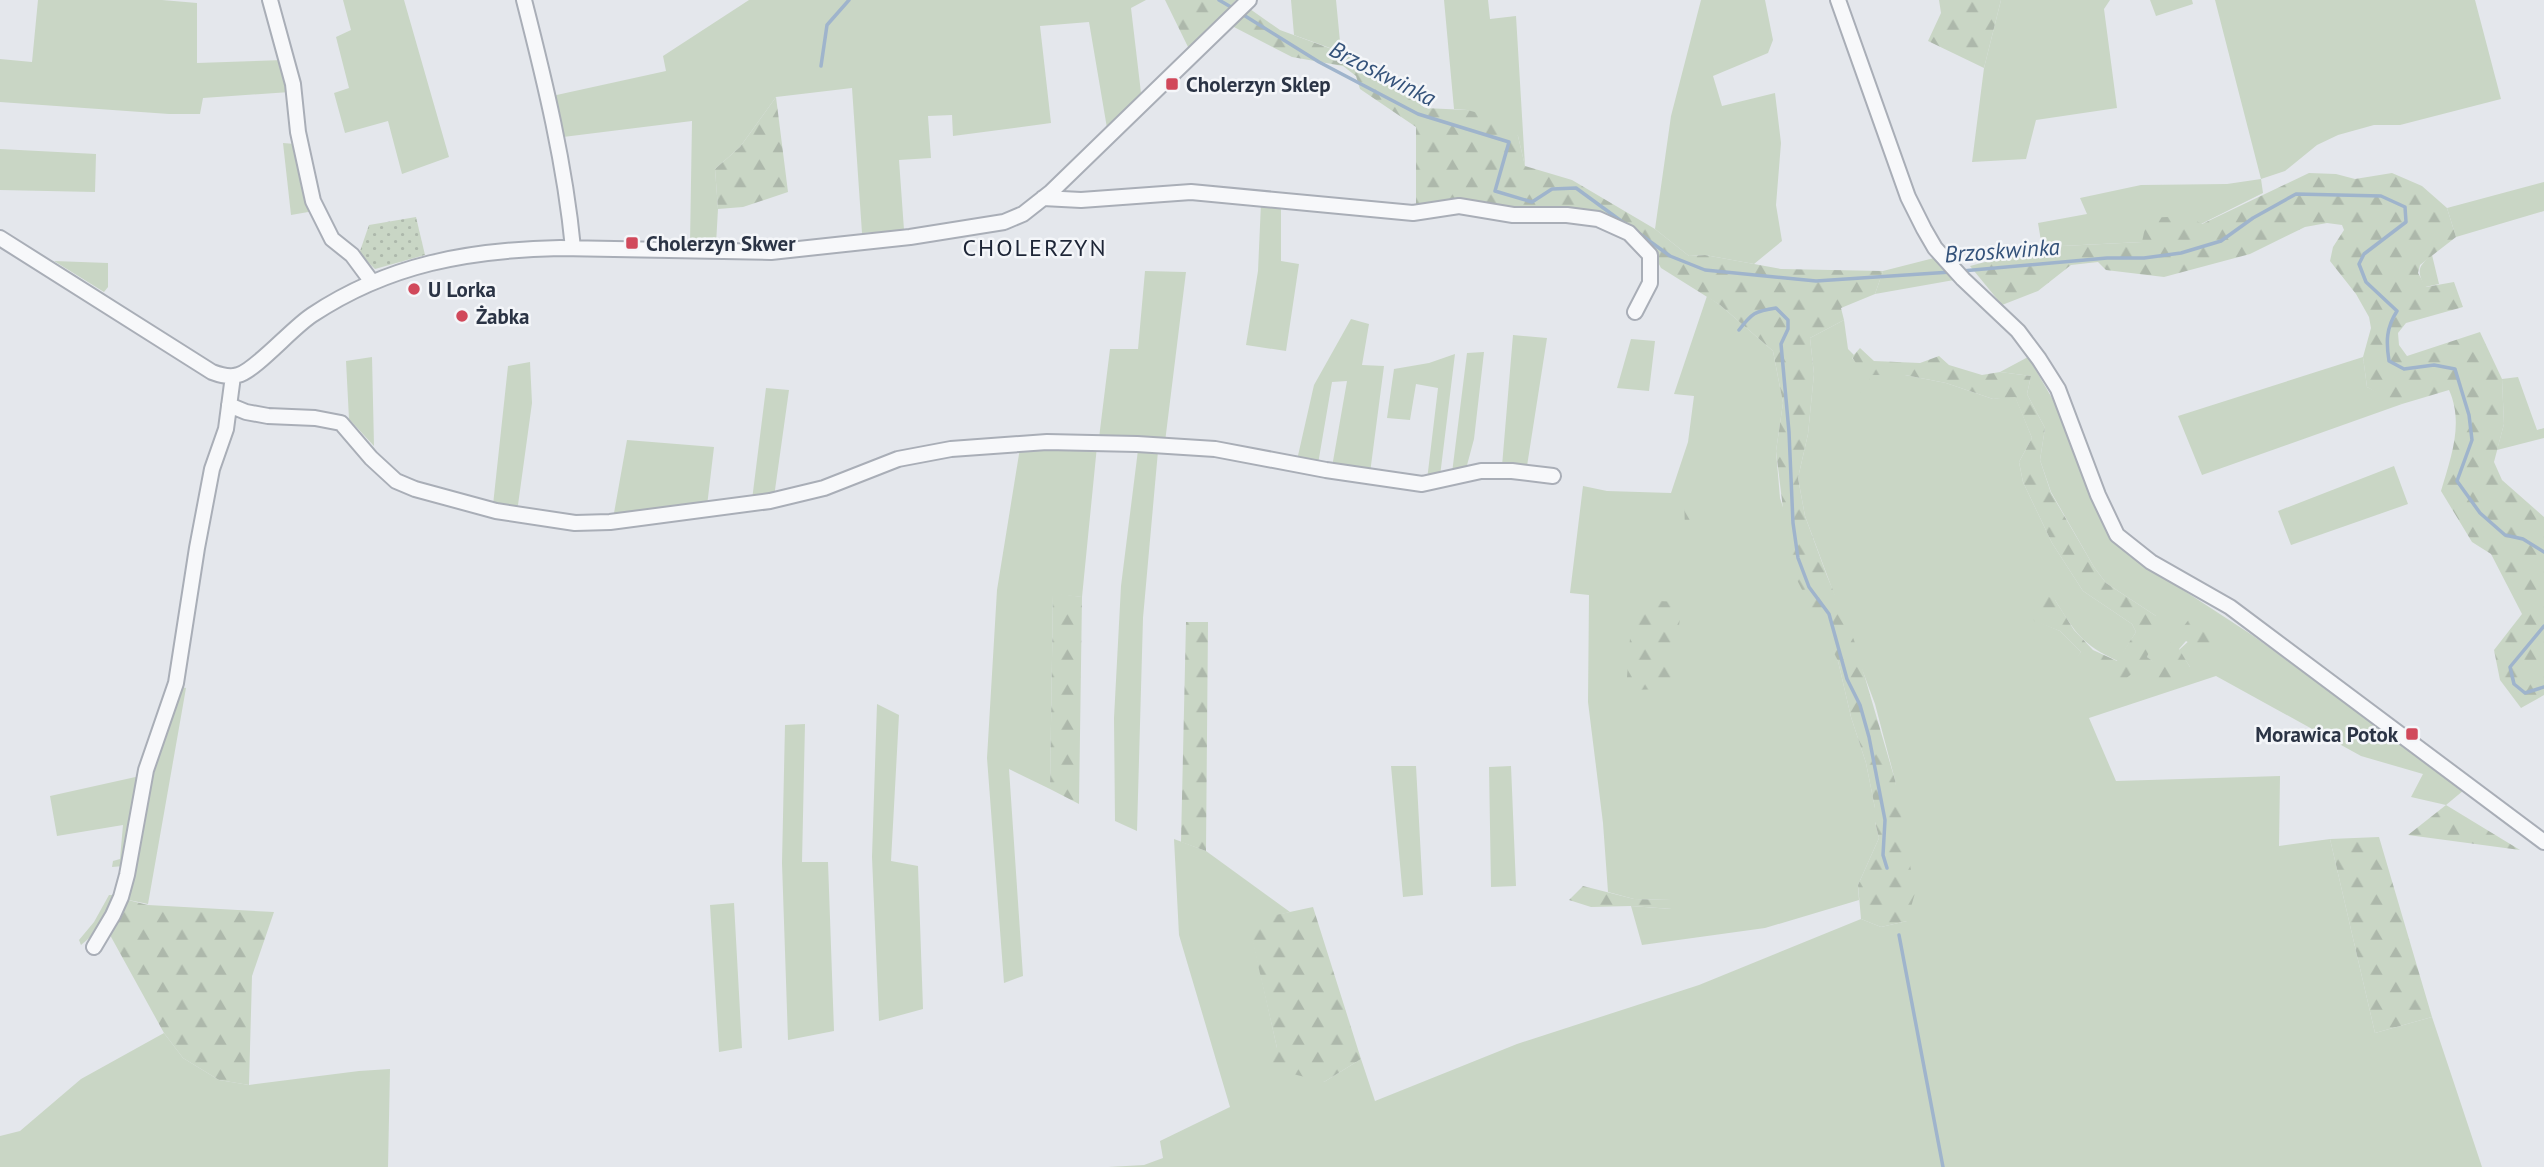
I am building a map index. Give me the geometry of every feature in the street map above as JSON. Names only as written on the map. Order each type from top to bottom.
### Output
[{"type":"street","points":[[270,0],[293,84],[298,132],[313,201],[332,239],[352,255],[372,282]]},
{"type":"street","points":[[524,0],[555,127],[569,204],[573,248]]},
{"type":"street","points":[[1838,0],[1909,197],[1924,229],[1962,279],[2018,331],[2058,389],[2098,495],[2117,535],[2151,562],[2230,607],[2544,842]]},
{"type":"street","points":[[0,238],[212,372],[233,376],[247,371],[290,330],[309,316],[372,282],[413,266],[468,255],[525,249],[573,248],[771,252],[910,237],[1004,222],[1023,214],[1043,198],[1248,2]]},
{"type":"street","points":[[1043,198],[1081,200],[1191,192],[1413,213],[1460,206],[1513,215],[1541,213],[1598,219],[1629,233],[1650,255],[1650,283],[1635,312]]},
{"type":"street","points":[[94,947],[113,915],[125,883],[146,770],[176,683],[193,570],[212,469],[226,429],[233,376]]},
{"type":"street","points":[[229,405],[246,412],[341,423],[371,458],[396,481],[415,489],[496,511],[575,523],[610,522],[770,501],[824,488],[898,459],[951,449],[1047,442],[1214,449],[1422,484],[1481,471],[1512,471],[1553,476]]},
{"type":"green space","points":[[38,0],[162,0],[197,3],[197,63],[284,60],[290,92],[203,98],[200,114],[0,102],[0,59],[32,62]]},
{"type":"green space","points":[[343,0],[404,0],[449,157],[402,174],[388,121],[345,133],[334,93],[349,88],[336,37],[351,30]]},
{"type":"green space","points":[[749,0],[1146,0],[1131,8],[1141,93],[1107,128],[1089,22],[1040,26],[1051,123],[953,136],[952,115],[928,116],[931,158],[899,160],[904,230],[862,233],[852,88],[776,97],[740,147],[715,169],[718,209],[716,244],[690,244],[692,121],[563,137],[552,96],[666,71],[663,56]]},
{"type":"green space","points":[[1165,0],[1236,0],[1189,49]]},
{"type":"green space","points":[[1291,0],[1336,0],[1341,52],[1294,35]]},
{"type":"green space","points":[[1444,0],[1488,0],[1490,19],[1516,16],[1525,166],[1518,136],[1467,110],[1454,109]]},
{"type":"green space","points":[[1701,0],[1765,0],[1773,40],[1768,53],[1713,76],[1722,106],[1775,93],[1781,143],[1776,205],[1782,241],[1754,264],[1705,255],[1689,256],[1655,229],[1671,116]]},
{"type":"green space","points":[[1939,0],[2001,0],[1984,68],[1928,41],[1941,13]]},
{"type":"green space","points":[[2001,0],[2110,0],[2104,9],[2117,108],[2036,120],[2026,159],[1972,162],[1984,68]]},
{"type":"green space","points":[[2150,0],[2192,0],[2193,4],[2156,16]]},
{"type":"green space","points":[[2215,0],[2475,0],[2501,99],[2400,125],[2374,125],[2338,135],[2317,145],[2285,171],[2261,179]]},
{"type":"green space","points":[[1250,9],[1280,30],[1367,62],[1425,108],[1467,110],[1502,119],[1518,136],[1525,166],[1572,180],[1655,229],[1689,256],[1705,255],[1781,269],[1883,271],[1875,294],[1841,308],[1844,320],[1810,338],[1814,374],[1808,434],[1798,478],[1805,516],[1854,640],[1895,780],[1915,893],[1907,921],[1881,927],[1861,919],[1858,885],[1879,838],[1875,808],[1866,763],[1851,717],[1838,661],[1790,566],[1776,451],[1783,403],[1773,351],[1720,305],[1661,268],[1653,253],[1597,216],[1416,207],[1416,127],[1360,89],[1356,76],[1343,66],[1292,57],[1232,26]]},
{"type":"green space","points":[[776,97],[788,192],[743,207],[718,209],[715,169],[740,147]]},
{"type":"green space","points":[[283,143],[295,144],[314,211],[291,215]]},
{"type":"green space","points":[[0,149],[96,154],[95,192],[0,190]]},
{"type":"green space","points":[[2309,173],[2336,174],[2355,179],[2392,173],[2422,186],[2447,208],[2456,237],[2420,265],[2418,273],[2426,287],[2454,282],[2463,307],[2406,323],[2398,333],[2399,345],[2407,356],[2480,332],[2502,379],[2504,424],[2494,462],[2502,480],[2544,517],[2544,695],[2521,708],[2500,680],[2494,650],[2522,614],[2491,554],[2472,542],[2441,491],[2456,427],[2449,390],[2402,404],[2393,402],[2367,387],[2363,357],[2371,328],[2369,317],[2356,294],[2330,261],[2333,247],[2344,230],[2342,225],[2327,223],[2305,227],[2250,254],[2164,277],[2106,270],[2098,262],[2071,265],[2038,291],[2002,305],[1970,266],[2042,247],[2142,242],[2147,218],[2187,216],[2202,224]]},
{"type":"green space","points":[[2261,179],[2263,193],[2201,224],[2142,242],[2042,247],[2038,223],[2087,214],[2080,198],[2141,185],[2227,184]]},
{"type":"green space","points":[[2544,182],[2544,211],[2456,237],[2447,208]]},
{"type":"green space","points":[[1261,203],[1281,205],[1281,261],[1299,264],[1286,351],[1246,345],[1258,271]]},
{"type":"green space","points":[[416,217],[425,255],[375,269],[359,254],[369,225]]},
{"type":"green space","points":[[2432,255],[2439,284],[2425,287],[2420,270]]},
{"type":"green space","points":[[1934,258],[1954,280],[1875,294],[1883,271]]},
{"type":"green space","points":[[54,261],[108,263],[108,287],[104,292]]},
{"type":"green space","points":[[1145,271],[1186,272],[1165,442],[1099,438],[1110,349],[1138,349]]},
{"type":"green space","points":[[1707,296],[1773,351],[1783,403],[1776,451],[1780,498],[1821,623],[1838,661],[1851,717],[1866,763],[1879,838],[1858,885],[1859,900],[1765,928],[1642,945],[1631,906],[1671,909],[1671,900],[1634,899],[1608,892],[1603,823],[1588,702],[1589,595],[1570,593],[1583,486],[1607,491],[1671,493],[1688,442],[1694,396],[1674,394]]},
{"type":"green space","points":[[1351,319],[1369,324],[1362,365],[1384,366],[1370,473],[1332,467],[1347,381],[1332,382],[1318,464],[1297,460],[1314,385]]},
{"type":"green space","points":[[1844,320],[1848,349],[1854,355],[1852,358],[1870,375],[1905,375],[1946,383],[1993,399],[2015,396],[2032,438],[2019,462],[2023,482],[2052,543],[2083,591],[2132,624],[2136,632],[2118,661],[2080,636],[2055,600],[2034,620],[2060,631],[2081,652],[2077,658],[2134,670],[2190,667],[2179,650],[2205,626],[2155,664],[2147,657],[2156,616],[2106,583],[2094,567],[2051,492],[2040,460],[2045,428],[2027,394],[2031,376],[2000,372],[2028,357],[2056,405],[2081,461],[2105,528],[2116,542],[2154,571],[2252,635],[2464,790],[2446,805],[2411,797],[2423,774],[2361,756],[2216,676],[2089,718],[2116,781],[2280,776],[2279,846],[2330,839],[2375,1033],[2432,1017],[2482,1167],[1108,1167],[1144,1165],[1163,1158],[1160,1141],[1230,1107],[1179,935],[1174,839],[1206,851],[1290,912],[1249,922],[1277,1048],[1324,1082],[1361,1059],[1375,1101],[1517,1044],[1699,985],[1861,919],[1881,927],[1907,921],[1895,780],[1875,704],[1805,516],[1798,478],[1808,434],[1814,374],[1810,338]]},
{"type":"green space","points":[[1513,335],[1547,338],[1527,466],[1502,466]]},
{"type":"green space","points":[[1631,339],[1655,341],[1649,391],[1617,388]]},
{"type":"green space","points":[[1860,348],[1874,361],[1920,363],[1939,356],[1949,365],[1982,375],[2000,372],[2031,376],[2027,394],[2045,428],[2040,460],[2051,493],[2106,583],[2156,616],[2161,623],[2147,657],[2155,663],[2190,618],[2205,626],[2215,642],[2207,653],[2186,641],[2179,649],[2190,667],[2174,689],[2135,671],[2123,681],[2103,677],[2076,658],[2081,652],[2060,631],[2034,621],[2032,606],[2041,592],[2055,600],[2074,630],[2093,650],[2117,661],[2136,632],[2132,624],[2083,591],[2052,543],[2023,482],[2019,462],[2032,438],[2015,397],[1993,399],[1946,383],[1905,375],[1870,375],[1868,391],[1861,393],[1855,379],[1858,366],[1852,357]]},
{"type":"green space","points":[[1484,352],[1474,439],[1466,469],[1452,473],[1467,353]]},
{"type":"green space","points":[[1455,354],[1440,476],[1427,480],[1438,388],[1416,384],[1410,420],[1387,418],[1394,369],[1429,363]]},
{"type":"green space","points":[[372,357],[374,446],[349,419],[346,361]]},
{"type":"green space","points":[[2363,357],[2367,387],[2402,404],[2202,475],[2178,416]]},
{"type":"green space","points":[[530,362],[532,403],[518,505],[515,510],[493,505],[508,366]]},
{"type":"green space","points":[[2518,377],[2537,430],[2544,428],[2544,438],[2497,450],[2504,424],[2502,379]]},
{"type":"green space","points":[[766,388],[789,390],[774,497],[752,500]]},
{"type":"green space","points":[[627,440],[714,447],[707,506],[619,516],[614,513]]},
{"type":"green space","points":[[1097,446],[1082,597],[1053,594],[1050,789],[1009,769],[1023,976],[1004,983],[987,758],[997,590],[1020,448]]},
{"type":"green space","points":[[1138,450],[1158,451],[1143,618],[1137,831],[1115,821],[1114,718],[1121,586]]},
{"type":"green space","points":[[2394,466],[2408,504],[2291,545],[2278,511]]},
{"type":"green space","points":[[1684,495],[1694,496],[1690,532],[1685,531]]},
{"type":"green space","points":[[1053,593],[1082,597],[1079,804],[1050,789]]},
{"type":"green space","points":[[1633,600],[1682,602],[1671,689],[1626,690]]},
{"type":"green space","points":[[1186,622],[1208,622],[1206,851],[1181,842]]},
{"type":"green space","points":[[177,686],[186,688],[148,904],[124,899],[152,766]]},
{"type":"green space","points":[[877,704],[899,715],[891,861],[918,866],[923,1009],[879,1021],[872,857]]},
{"type":"green space","points":[[805,724],[802,862],[828,862],[834,1031],[788,1040],[782,863],[785,725]]},
{"type":"green space","points":[[1391,766],[1416,766],[1423,895],[1403,897]]},
{"type":"green space","points":[[1511,766],[1516,886],[1491,887],[1489,767]]},
{"type":"green space","points":[[140,776],[124,866],[112,867],[113,861],[120,859],[123,825],[57,836],[50,796]]},
{"type":"green space","points":[[2446,805],[2520,850],[2408,835]]},
{"type":"green space","points":[[2379,837],[2432,1017],[2375,1033],[2330,839]]},
{"type":"green space","points":[[1583,886],[1634,899],[1672,900],[1672,909],[1591,907],[1569,900]]},
{"type":"green space","points":[[109,895],[116,895],[95,933],[81,945],[79,940],[94,922]]},
{"type":"green space","points":[[124,899],[148,905],[274,912],[252,976],[249,1085],[219,1080],[183,1058],[164,1033],[110,935]]},
{"type":"green space","points":[[734,903],[742,1048],[719,1052],[710,905]]},
{"type":"green space","points":[[1313,907],[1361,1059],[1324,1082],[1270,1068],[1277,1048],[1248,921]]},
{"type":"green space","points":[[164,1033],[183,1058],[219,1080],[249,1085],[390,1069],[388,1167],[0,1167],[0,1136],[20,1131],[81,1079]]},
{"type":"waterway","points":[[821,66],[827,25],[849,0]]},
{"type":"waterway","name":"Brzoskwinka","points":[[1219,0],[1236,10]]},
{"type":"waterway","name":"Brzoskwinka","points":[[1242,14],[1319,62],[1418,114],[1509,142],[1495,191],[1532,202],[1552,189],[1576,188],[1628,226]]},
{"type":"waterway","name":"Brzoskwinka","points":[[1962,271],[2181,253],[2221,241],[2253,218],[2296,194],[2381,196],[2405,207],[2406,222],[2364,254],[2359,264],[2366,282],[2397,311],[2388,335],[2389,361],[2404,369],[2434,365],[2455,369],[2469,415],[2472,440],[2457,481],[2480,513],[2505,535],[2523,539],[2544,552]]},
{"type":"waterway","name":"Brzoskwinka","points":[[1637,232],[1670,256],[1705,270],[1816,281],[1951,272]]},
{"type":"waterway","points":[[1739,330],[1755,314],[1769,309],[1776,308],[1788,320],[1788,329],[1781,344],[1793,523],[1798,558],[1809,587],[1829,614],[1847,679],[1860,705],[1885,820],[1883,855],[1887,868]]},
{"type":"waterway","name":"Brzoskwinka","points":[[2544,626],[2510,667],[2514,684],[2525,693],[2544,687]]},
{"type":"waterway","points":[[1899,935],[1943,1167]]},
{"type":"place","name":"Cholerzyn Sklep","points":[[1172,84]]},
{"type":"place","name":"Cholerzyn Skwer","points":[[632,243]]},
{"type":"place","name":"U Lorka","points":[[414,289]]},
{"type":"place","name":"Żabka","points":[[462,316]]},
{"type":"place","name":"Morawica Potok","points":[[2412,734]]},
{"type":"district","name":"CHOLERZYN","points":[[1035,247]]}]
